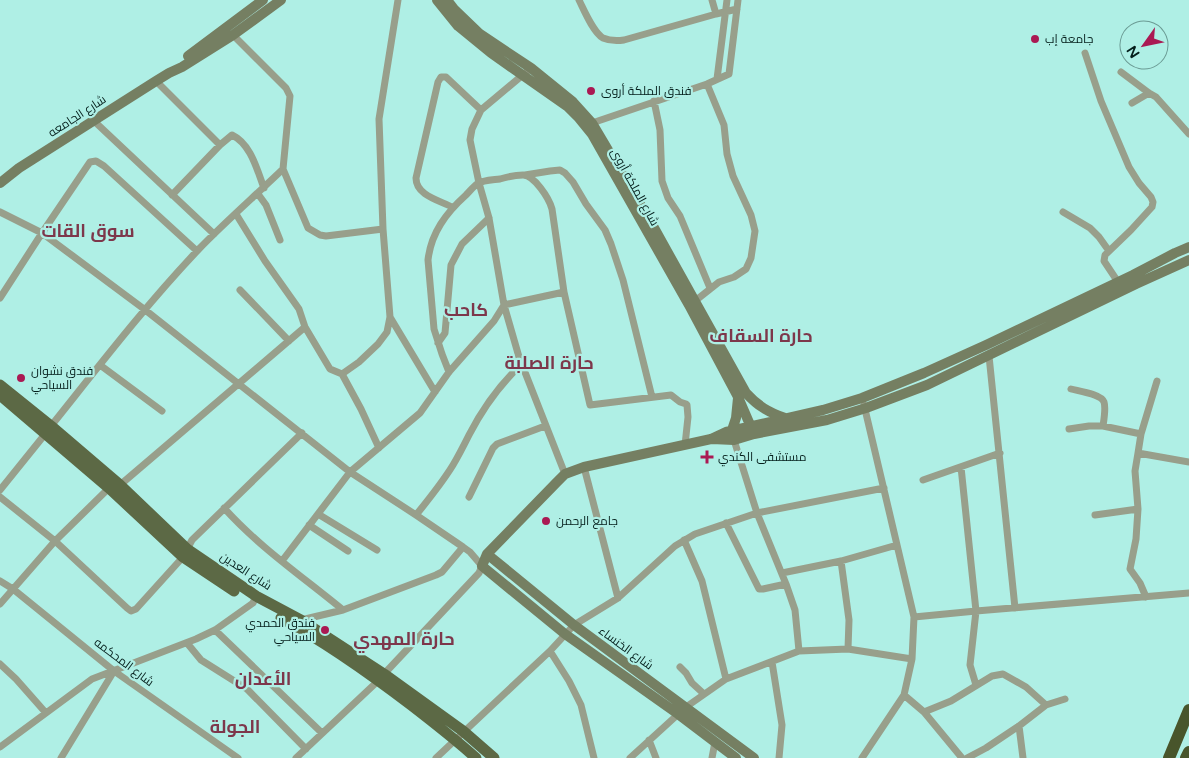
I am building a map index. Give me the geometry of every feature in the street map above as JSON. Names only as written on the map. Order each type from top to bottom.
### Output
[{"type":"highway","points":[[1173,757],[1189,710]]},
{"type":"highway","points":[[1186,758],[1189,752]]},
{"type":"main road","name":"شارع العدين","points":[[0,385],[115,486],[185,553],[304,630],[382,677]]},
{"type":"main road","name":"شارع العدين","points":[[0,395],[48,429]]},
{"type":"main road","name":"شارع العدين","points":[[255,599],[301,620],[382,677],[459,735],[494,758]]},
{"type":"main road","name":"شارع العدين","points":[[459,735],[476,758]]},
{"type":"street","name":"شارع الجامعه","points":[[169,73],[179,63],[263,0]]},
{"type":"street","name":"شارع الجامعه","points":[[0,183],[19,168],[156,81],[182,68],[281,0]]},
{"type":"street","points":[[342,374],[359,362],[378,344],[387,332],[390,317],[383,229],[379,120],[398,0]]},
{"type":"street","name":"شارع الملكة أروى","points":[[437,0],[458,26],[491,53],[527,72],[573,102],[592,123],[695,301],[742,395],[752,430]]},
{"type":"street","name":"شارع الملكة أروى","points":[[448,0],[454,9],[480,34],[568,107],[592,134],[689,306],[742,395]]},
{"type":"street","points":[[712,0],[716,14]]},
{"type":"street","points":[[718,79],[727,0]]},
{"type":"street","points":[[592,123],[707,84],[729,74],[738,0]]},
{"type":"street","points":[[581,1],[593,27],[602,37],[614,41],[624,40],[737,9]]},
{"type":"street","points":[[233,34],[289,91],[283,169],[308,228],[320,235],[326,236],[383,229]]},
{"type":"street","points":[[1084,53],[1129,167],[1153,202],[1152,207],[1105,255],[1104,261],[1118,282]]},
{"type":"street","points":[[527,72],[481,110],[472,129],[470,140],[489,218],[504,305],[522,364],[565,474]]},
{"type":"street","points":[[1121,72],[1156,97],[1189,134]]},
{"type":"street","points":[[452,207],[421,192],[416,184],[438,82],[441,77],[446,76],[481,110]]},
{"type":"street","points":[[156,81],[220,146]]},
{"type":"street","points":[[695,301],[719,282],[734,277],[746,269],[751,258],[755,231],[751,215],[733,176],[727,154],[724,125],[707,84]]},
{"type":"street","points":[[1132,103],[1149,93]]},
{"type":"street","points":[[654,101],[660,130],[662,181],[668,198],[680,216],[710,288]]},
{"type":"street","points":[[94,121],[214,234]]},
{"type":"street","points":[[172,195],[232,135],[248,149],[264,188]]},
{"type":"street","points":[[0,296],[90,162],[96,161],[104,166],[197,251]]},
{"type":"street","points":[[0,490],[144,309],[197,251],[283,169]]},
{"type":"street","points":[[449,372],[434,328],[428,260],[434,234],[452,207],[479,183],[550,170],[560,170],[573,182],[605,230],[612,244],[623,280],[652,397]]},
{"type":"street","points":[[524,175],[529,176],[550,201],[564,292],[590,405],[671,395],[686,404],[688,416],[685,445]]},
{"type":"street","points":[[258,194],[266,205],[280,240]]},
{"type":"street","points":[[0,212],[42,233],[144,309],[350,472],[416,514],[463,547],[482,566]]},
{"type":"street","points":[[1063,212],[1090,228],[1109,251]]},
{"type":"street","points":[[236,214],[265,261],[299,309],[305,327],[330,369],[342,374],[362,409],[379,448]]},
{"type":"street","points":[[438,343],[445,333],[451,265],[462,244],[489,218]]},
{"type":"street","points":[[296,758],[382,677],[478,573],[488,554],[565,474],[584,468],[733,435],[785,418],[823,410],[862,398],[924,373],[1189,248]]},
{"type":"street","points":[[752,430],[827,420],[866,408],[927,385],[1189,260]]},
{"type":"street","points":[[240,290],[290,341]]},
{"type":"street","points":[[282,561],[350,472],[420,413],[449,372],[494,321],[504,305],[564,292]]},
{"type":"street","points":[[390,317],[435,392]]},
{"type":"street","points":[[0,604],[55,541],[115,486],[239,385],[305,327]]},
{"type":"street","points":[[989,356],[1015,608]]},
{"type":"street","points":[[416,514],[444,481],[490,400],[522,364]]},
{"type":"street","points":[[100,365],[162,411]]},
{"type":"street","points":[[1146,597],[1140,583],[1130,570],[1136,539],[1138,509],[1135,471],[1141,434],[1157,381]]},
{"type":"street","points":[[1071,389],[1102,399],[1104,402],[1103,426]]},
{"type":"street","points":[[785,418],[769,412],[742,395],[733,435],[757,513],[795,610],[800,651]]},
{"type":"street","points":[[862,398],[866,408],[914,618],[912,660],[904,695],[862,758]]},
{"type":"street","points":[[468,497],[496,444],[545,426]]},
{"type":"street","points":[[1069,429],[1103,426],[1141,434]]},
{"type":"street","points":[[0,497],[55,541],[131,611],[136,609],[185,553],[192,540],[302,433]]},
{"type":"street","points":[[923,480],[1000,453]]},
{"type":"street","points":[[1138,454],[1189,462]]},
{"type":"street","points":[[961,467],[976,611],[970,665],[976,685]]},
{"type":"street","points":[[584,468],[618,598]]},
{"type":"street","points":[[436,758],[550,651],[574,625],[618,598],[684,540],[694,534],[757,513],[884,488]]},
{"type":"street","points":[[224,508],[254,538],[343,610]]},
{"type":"street","points":[[1095,515],[1138,509]]},
{"type":"street","points":[[318,514],[377,550]]},
{"type":"street","points":[[726,523],[759,589],[786,584]]},
{"type":"street","points":[[309,525],[348,551]]},
{"type":"street","points":[[684,540],[702,581],[726,679]]},
{"type":"street","points":[[782,574],[840,561],[897,545]]},
{"type":"street","points":[[301,620],[343,610],[436,575],[442,572],[463,547]]},
{"type":"street","points":[[470,552],[488,554]]},
{"type":"street","name":"شارع الخنساء","points":[[488,554],[574,625],[754,758]]},
{"type":"street","points":[[840,561],[849,620],[848,649]]},
{"type":"street","name":"شارع الخنساء","points":[[482,566],[565,634],[678,714],[736,758]]},
{"type":"street","name":"شارع المحكمه","points":[[0,581],[13,589],[114,671],[237,758]]},
{"type":"street","points":[[914,618],[1189,593]]},
{"type":"street","points":[[0,747],[92,679],[187,643],[215,630],[255,599]]},
{"type":"street","points":[[215,630],[322,733]]},
{"type":"street","points":[[187,643],[201,660],[247,689],[306,749]]},
{"type":"street","points":[[630,758],[686,707],[726,679],[800,651],[848,649],[912,660]]},
{"type":"street","points":[[550,651],[569,681],[580,705],[594,758]]},
{"type":"street","points":[[772,662],[782,725],[779,758]]},
{"type":"street","points":[[0,664],[16,679],[46,714]]},
{"type":"street","points":[[680,667],[692,683],[704,694]]},
{"type":"street","points":[[61,758],[114,671]]},
{"type":"street","points":[[924,712],[951,701],[992,676],[1003,674],[1026,687],[1046,705]]},
{"type":"street","points":[[904,695],[924,712],[962,758]]},
{"type":"street","points":[[967,758],[1019,726],[1046,705],[1065,699]]},
{"type":"street","points":[[1019,726],[1023,758]]},
{"type":"street","points":[[649,740],[656,758]]},
{"type":"street","points":[[712,758],[714,742]]},
{"type":"place","name":"جامعة إب","points":[[1035,39]]},
{"type":"place","name":"فندق الملكة أروى","points":[[591,91]]},
{"type":"place","name":"فندق نشوان السياحي","points":[[21,378]]},
{"type":"place","name":"مستشفى الكندي","points":[[707,457]]},
{"type":"place","name":"جامع الرحمن","points":[[546,521]]},
{"type":"place","name":"فندق الحمدي السياحي","points":[[325,630]]},
{"type":"district","name":"سوق القات","points":[[88,231]]},
{"type":"district","name":"كاحب","points":[[466,310]]},
{"type":"district","name":"حارة السقاف","points":[[761,336]]},
{"type":"district","name":"حارة الصلبة","points":[[549,363]]},
{"type":"district","name":"حارة المهدي","points":[[404,639]]},
{"type":"district","name":"الأعدان","points":[[263,679]]},
{"type":"district","name":"الجولة","points":[[235,727]]}]
